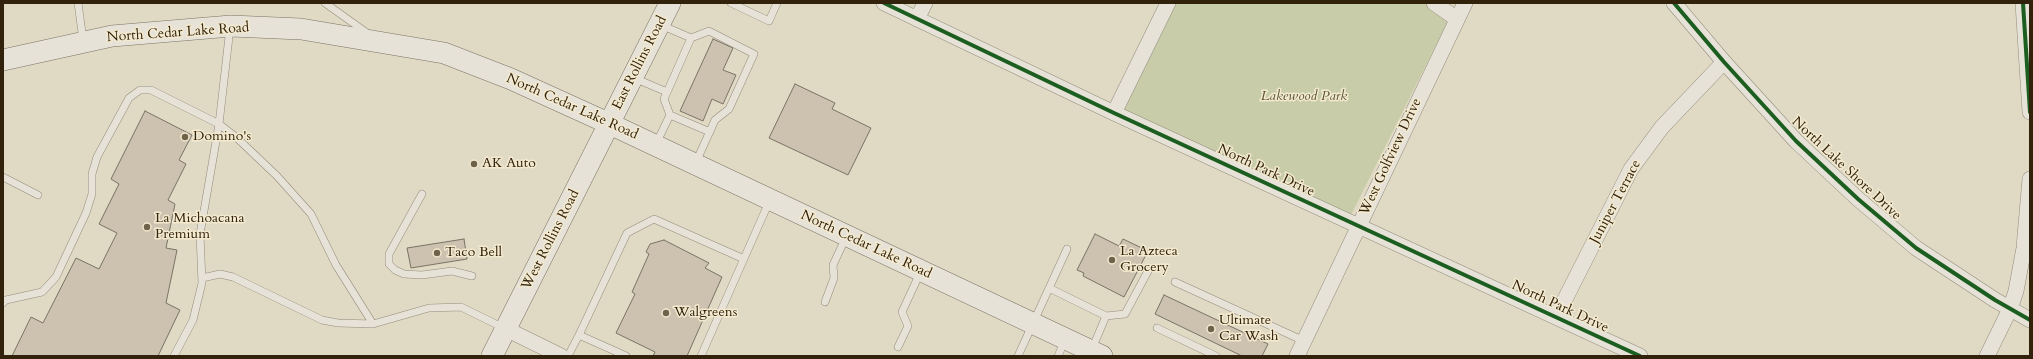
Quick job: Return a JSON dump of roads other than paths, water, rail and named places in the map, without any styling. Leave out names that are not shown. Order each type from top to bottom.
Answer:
[{"type":"main road","name":"East Rollins Road","points":[[610,124],[670,3]]},
{"type":"main road","name":"North Cedar Lake Road","points":[[3,60],[112,36],[230,26],[301,29],[444,53],[511,79],[610,124],[1033,323],[1062,347],[1097,354]]},
{"type":"main road","name":"West Rollins Road","points":[[492,356],[610,124]]},
{"type":"street","name":"North Park Drive","points":[[884,3],[1114,113],[1640,356]]},
{"type":"street","points":[[917,19],[925,3]]},
{"type":"street","points":[[1114,113],[1168,3]]},
{"type":"street","points":[[1434,3],[1458,19]]},
{"type":"street","name":"West Golfview Drive","points":[[1297,356],[1465,3]]},
{"type":"street","name":"North Lake Shore Drive","points":[[1674,3],[1724,62],[1796,141],[1858,199],[1916,248],[2010,309],[2030,320]]},
{"type":"street","points":[[2023,3],[2030,112]]},
{"type":"street","name":"Juniper Terrace","points":[[1556,317],[1631,169],[1662,127],[1724,62]]},
{"type":"street","points":[[1987,356],[2010,309],[2016,291],[2024,248],[2030,179]]},
{"type":"street","points":[[506,329],[561,356]]},
{"type":"lane","points":[[78,3],[83,42]]},
{"type":"lane","points":[[324,3],[378,42]]},
{"type":"lane","points":[[731,3],[768,21],[777,3]]},
{"type":"lane","points":[[660,24],[691,38]]},
{"type":"lane","points":[[174,356],[193,320],[202,278],[200,234],[218,124],[230,26]]},
{"type":"lane","points":[[695,164],[710,132],[715,120],[729,109],[754,54],[709,31],[691,38],[664,99],[670,115],[710,132]]},
{"type":"lane","points":[[633,77],[667,92]]},
{"type":"lane","points":[[3,303],[6,300],[42,292],[56,277],[86,213],[92,194],[92,174],[96,157],[129,98],[140,90],[151,90],[218,124],[237,138],[277,176],[311,214],[336,265],[373,324]]},
{"type":"lane","points":[[655,145],[670,115]]},
{"type":"lane","points":[[3,177],[38,195]]},
{"type":"lane","points":[[422,194],[389,254],[389,264],[395,270],[404,274],[422,275],[452,271],[472,276]]},
{"type":"lane","points":[[701,356],[770,200]]},
{"type":"lane","points":[[568,356],[627,233],[654,219],[744,259]]},
{"type":"lane","points":[[825,302],[834,278],[833,265],[847,236]]},
{"type":"lane","points":[[1018,356],[1067,249]]},
{"type":"lane","points":[[898,347],[908,326],[902,312],[921,271]]},
{"type":"lane","points":[[1049,288],[1106,316],[1125,314],[1148,271]]},
{"type":"lane","points":[[202,278],[208,275],[220,274],[233,277],[322,320],[338,323],[373,324],[429,308],[462,307],[506,329]]},
{"type":"lane","points":[[1175,282],[1304,341]]},
{"type":"lane","points":[[1097,354],[1106,316]]},
{"type":"lane","points":[[1157,328],[1216,356]]},
{"type":"lane","points":[[579,335],[626,356]]},
{"type":"place","name":"Domino's","points":[[185,137]]},
{"type":"place","name":"AK Auto","points":[[474,164]]},
{"type":"place","name":"La Michoacana Premium","points":[[147,227]]},
{"type":"place","name":"Taco Bell","points":[[437,253]]},
{"type":"place","name":"La Azteca Grocery","points":[[1112,260]]},
{"type":"place","name":"Walgreens","points":[[666,313]]},
{"type":"place","name":"Ultimate Car Wash","points":[[1211,329]]},
{"type":"park label","name":"Lakewood Park","points":[[1304,97]]}]
